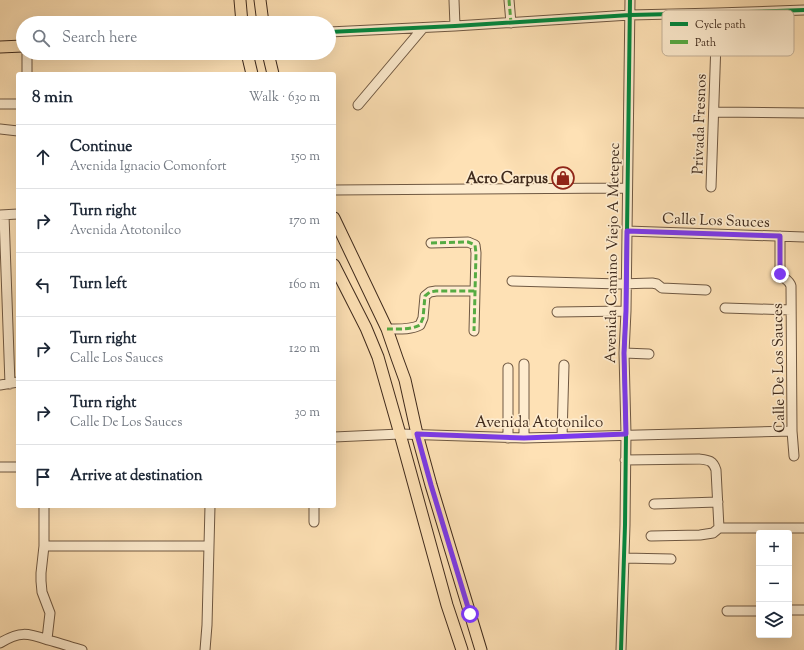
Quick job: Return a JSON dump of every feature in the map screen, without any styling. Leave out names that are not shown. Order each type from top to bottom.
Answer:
[{"type":"main road","points":[[240,0],[241,16]]},
{"type":"main road","points":[[260,0],[262,16]]},
{"type":"main road","points":[[0,47],[16,46]]},
{"type":"main road","points":[[249,60],[252,72]]},
{"type":"main road","points":[[270,60],[273,72]]},
{"type":"main road","points":[[336,222],[387,329],[405,380],[417,434],[431,485],[482,650]]},
{"type":"main road","points":[[336,269],[366,328],[378,357],[447,605],[462,650]]},
{"type":"street","points":[[454,0],[455,26]]},
{"type":"street","points":[[509,0],[511,23]]},
{"type":"street","name":"Avenida Camino Viejo A Metepec","points":[[622,650],[626,434],[624,353],[626,311],[630,0]]},
{"type":"street","points":[[758,10],[799,7]]},
{"type":"street","points":[[336,32],[662,14]]},
{"type":"street","points":[[358,105],[423,28]]},
{"type":"street","name":"Privada Fresnos","points":[[711,187],[716,56]]},
{"type":"street","points":[[27,60],[27,72]]},
{"type":"street","points":[[0,104],[16,104]]},
{"type":"street","points":[[714,112],[804,113]]},
{"type":"street","points":[[0,129],[16,131]]},
{"type":"street","points":[[336,190],[627,188]]},
{"type":"street","points":[[0,384],[14,383],[8,341],[2,215],[16,214]]},
{"type":"street","name":"Calle Los Sauces","points":[[627,231],[804,237]]},
{"type":"street","name":"Calle De Los Sauces","points":[[780,236],[779,270],[781,276],[790,282],[791,286],[792,431],[794,456]]},
{"type":"street","points":[[431,243],[468,242],[475,245],[474,331]]},
{"type":"street","points":[[512,281],[626,284],[655,283],[662,288],[706,290]]},
{"type":"street","points":[[387,329],[399,330],[417,327],[420,325],[424,318],[425,296],[430,292],[475,291]]},
{"type":"street","points":[[725,308],[791,310]]},
{"type":"street","points":[[557,312],[626,311]]},
{"type":"street","points":[[8,341],[16,341]]},
{"type":"street","points":[[624,353],[649,354]]},
{"type":"street","points":[[524,364],[524,438]]},
{"type":"street","points":[[562,437],[564,364]]},
{"type":"street","points":[[508,368],[508,438]]},
{"type":"street","name":"Avenida Atotonilco","points":[[336,437],[417,434],[524,438],[626,434],[792,431]]},
{"type":"street","points":[[625,460],[699,459],[711,462],[716,470],[719,528]]},
{"type":"street","points":[[0,467],[16,467]]},
{"type":"street","points":[[654,504],[718,502]]},
{"type":"street","points":[[44,508],[44,546],[41,581],[42,592],[50,614],[47,639]]},
{"type":"street","points":[[205,650],[210,508]]},
{"type":"street","points":[[314,508],[314,522]]},
{"type":"street","points":[[651,536],[700,535],[713,532],[719,528],[804,528]]},
{"type":"street","points":[[44,546],[209,546]]},
{"type":"street","points":[[624,558],[671,559]]},
{"type":"street","points":[[792,610],[804,610]]},
{"type":"street","points":[[727,611],[756,611]]},
{"type":"street","points":[[0,643],[10,637],[25,634],[34,635],[82,650]]},
{"type":"marked path","points":[[509,0],[511,23]]},
{"type":"marked path","points":[[431,243],[468,242],[475,245],[474,331]]},
{"type":"marked path","points":[[387,329],[409,328],[420,325],[423,318],[425,296],[430,292],[475,291]]},
{"type":"cycle path","points":[[621,650],[625,525],[626,434],[624,353],[626,311],[630,0]]},
{"type":"cycle path","points":[[794,10],[804,10]]},
{"type":"cycle path","points":[[336,32],[662,14]]},
{"type":"place","name":"Acro Carpus","points":[[563,178]]},
{"type":"route","points":[[470,614],[417,434],[508,438],[626,434],[624,353],[627,231],[780,236],[780,274]]}]
